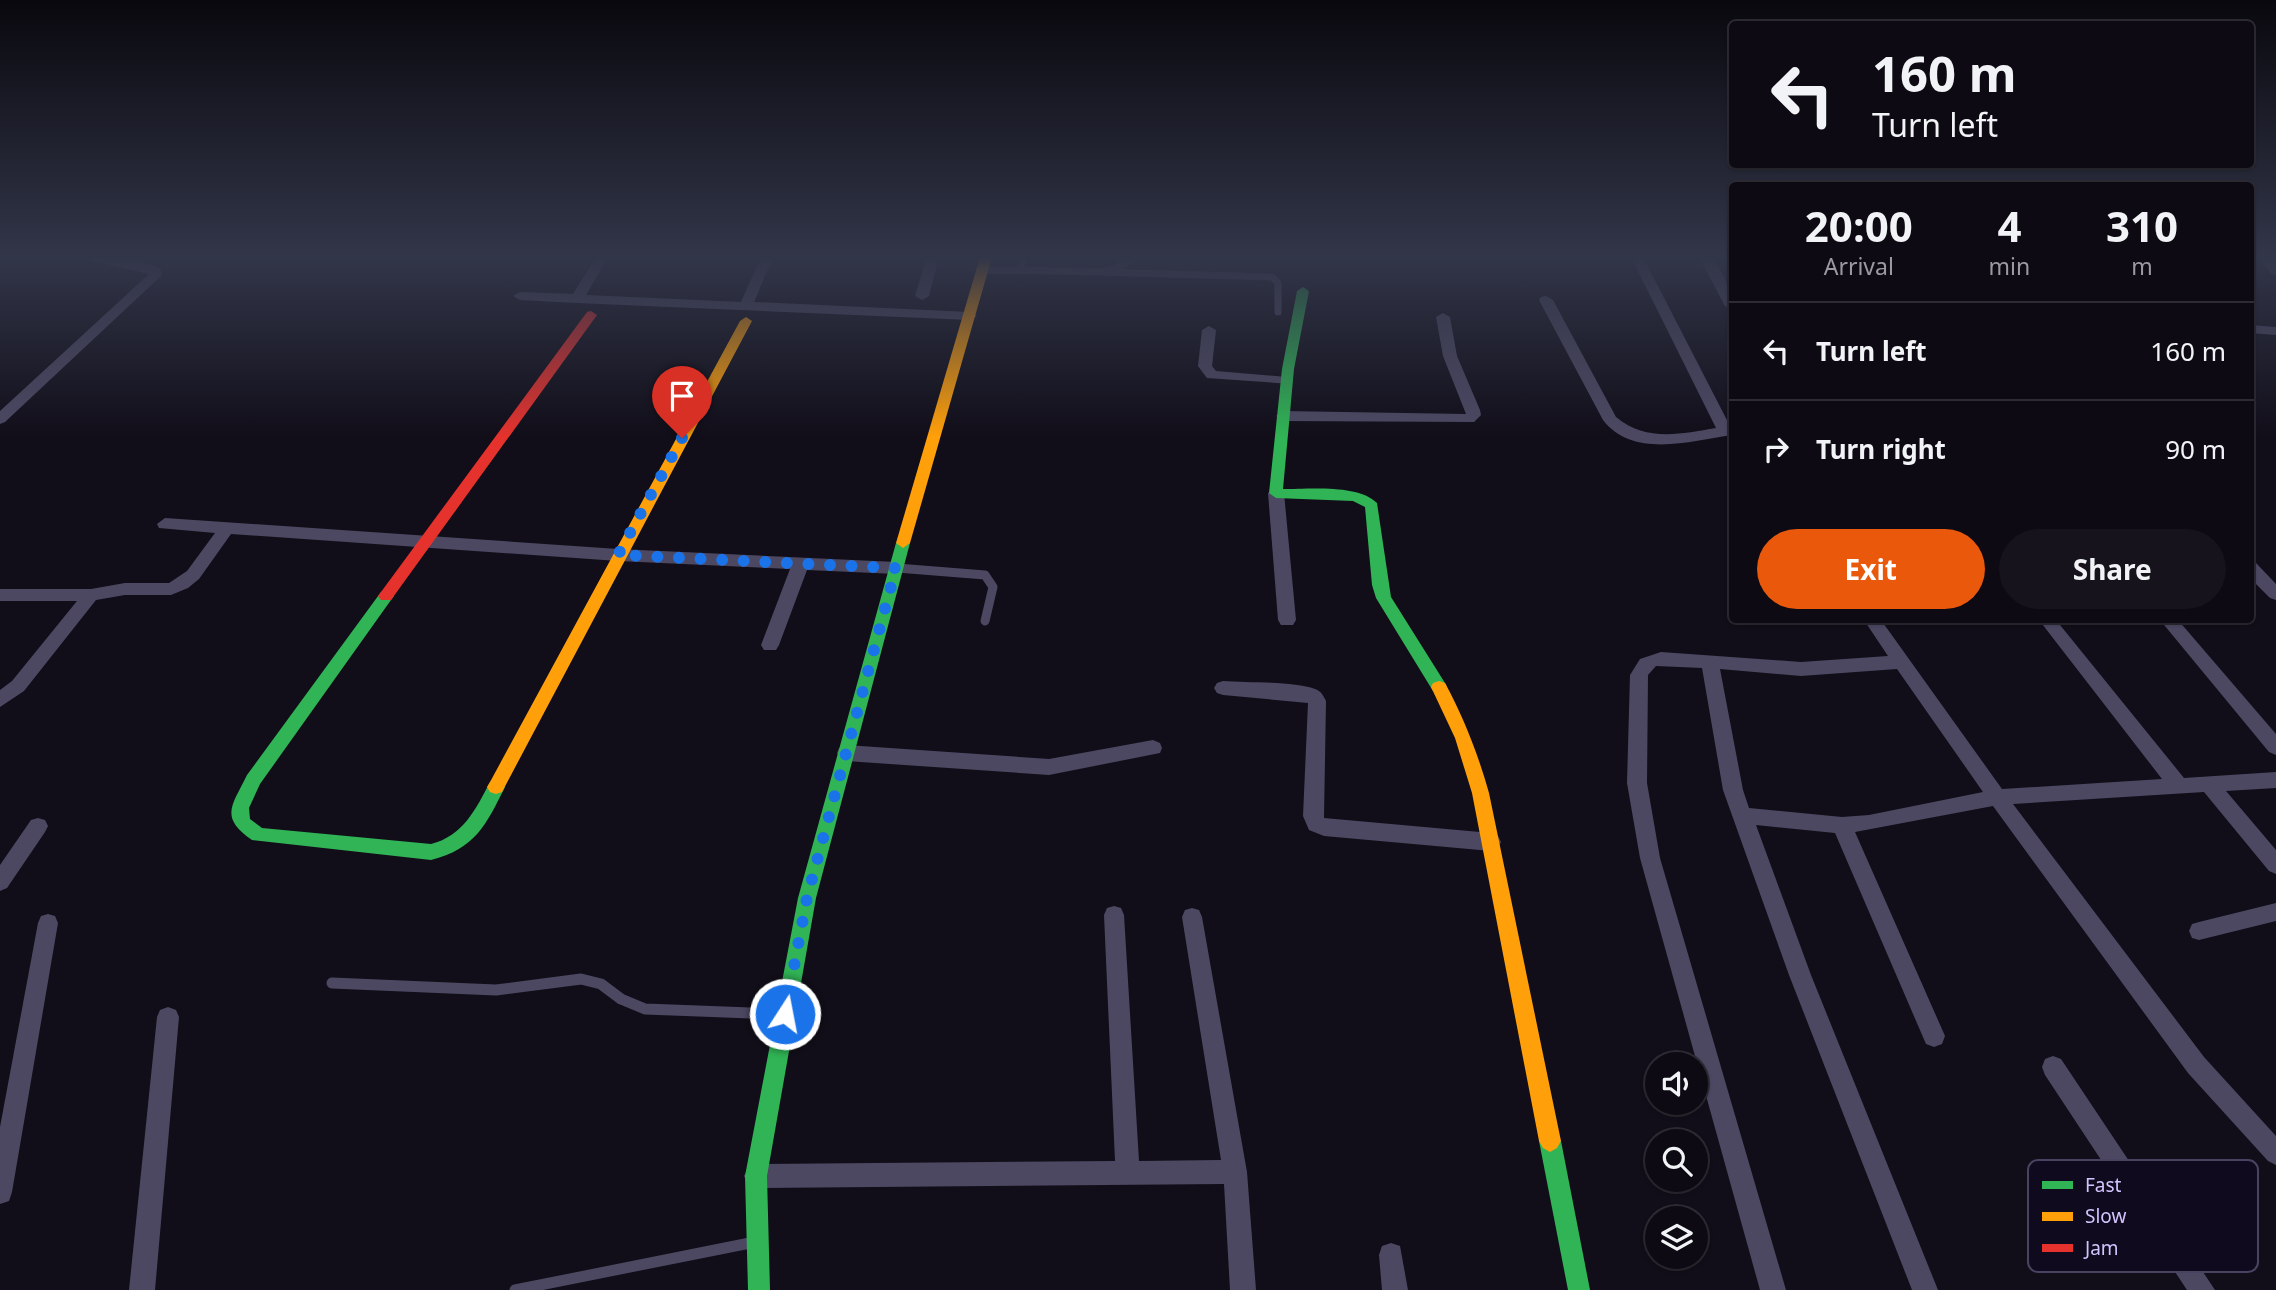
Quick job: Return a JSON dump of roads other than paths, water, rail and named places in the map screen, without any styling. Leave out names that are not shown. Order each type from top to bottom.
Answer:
[{"type":"street","points":[[0,419],[110,317]]},
{"type":"street","points":[[589,317],[253,780],[240,808],[241,823],[258,835],[422,853],[444,850],[461,843],[475,826],[744,317]]},
{"type":"street","points":[[759,1290],[756,1176],[807,898],[896,568],[970,317]]},
{"type":"street","points":[[1287,620],[1276,493],[1287,381],[1298,317]]},
{"type":"street","points":[[1283,416],[1469,419],[1474,415],[1473,410],[1450,356],[1443,317]]},
{"type":"street","points":[[1555,317],[1610,420],[1618,429],[1657,440],[1674,440],[1729,430],[1669,317]]},
{"type":"street","points":[[2254,325],[2276,331]]},
{"type":"street","points":[[1209,330],[1205,366],[1212,375],[1287,381]]},
{"type":"street","points":[[1276,493],[1354,496],[1366,500],[1371,506],[1384,598],[1455,714],[1491,842],[1579,1290]]},
{"type":"street","points":[[165,524],[618,555],[896,568]]},
{"type":"street","points":[[0,595],[91,595],[125,589],[170,589],[182,584],[192,575],[227,528]]},
{"type":"street","points":[[770,645],[801,564]]},
{"type":"street","points":[[2254,571],[2276,594]]},
{"type":"street","points":[[0,700],[18,686],[91,595]]},
{"type":"street","points":[[1874,623],[1997,797],[2196,1065],[2276,1153]]},
{"type":"street","points":[[2050,623],[2180,787]]},
{"type":"street","points":[[2172,623],[2276,747]]},
{"type":"street","points":[[1773,1290],[1650,858],[1637,783],[1639,675],[1643,664],[1650,659],[1667,658],[1801,669],[1902,662]]},
{"type":"street","points":[[1710,663],[1733,790],[1800,975],[1925,1290]]},
{"type":"street","points":[[1223,688],[1300,693],[1312,695],[1317,701],[1313,816],[1316,824],[1324,828],[1491,842]]},
{"type":"street","points":[[846,753],[1049,767],[1153,748]]},
{"type":"street","points":[[1744,816],[1842,825],[1869,823],[1997,797],[2276,780]]},
{"type":"street","points":[[2209,784],[2276,865]]},
{"type":"street","points":[[1842,825],[1934,1036]]},
{"type":"street","points":[[0,882],[38,827]]},
{"type":"street","points":[[2199,931],[2276,912]]},
{"type":"street","points":[[1114,915],[1128,1174]]},
{"type":"street","points":[[1192,917],[1235,1172],[1242,1290]]},
{"type":"street","points":[[0,1192],[9,1095],[48,923]]},
{"type":"street","points":[[142,1290],[168,1017]]},
{"type":"street","points":[[2053,1067],[2115,1160]]},
{"type":"street","points":[[756,1176],[1235,1172]]},
{"type":"street","points":[[1391,1255],[1395,1290]]},
{"type":"street","points":[[2190,1272],[2202,1290]]},
{"type":"lane","points":[[896,568],[985,575],[993,587],[985,621]]},
{"type":"lane","points":[[332,984],[496,990],[581,979],[601,984],[621,999],[645,1009],[785,1014]]},
{"type":"lane","points":[[515,1290],[757,1241]]}]
